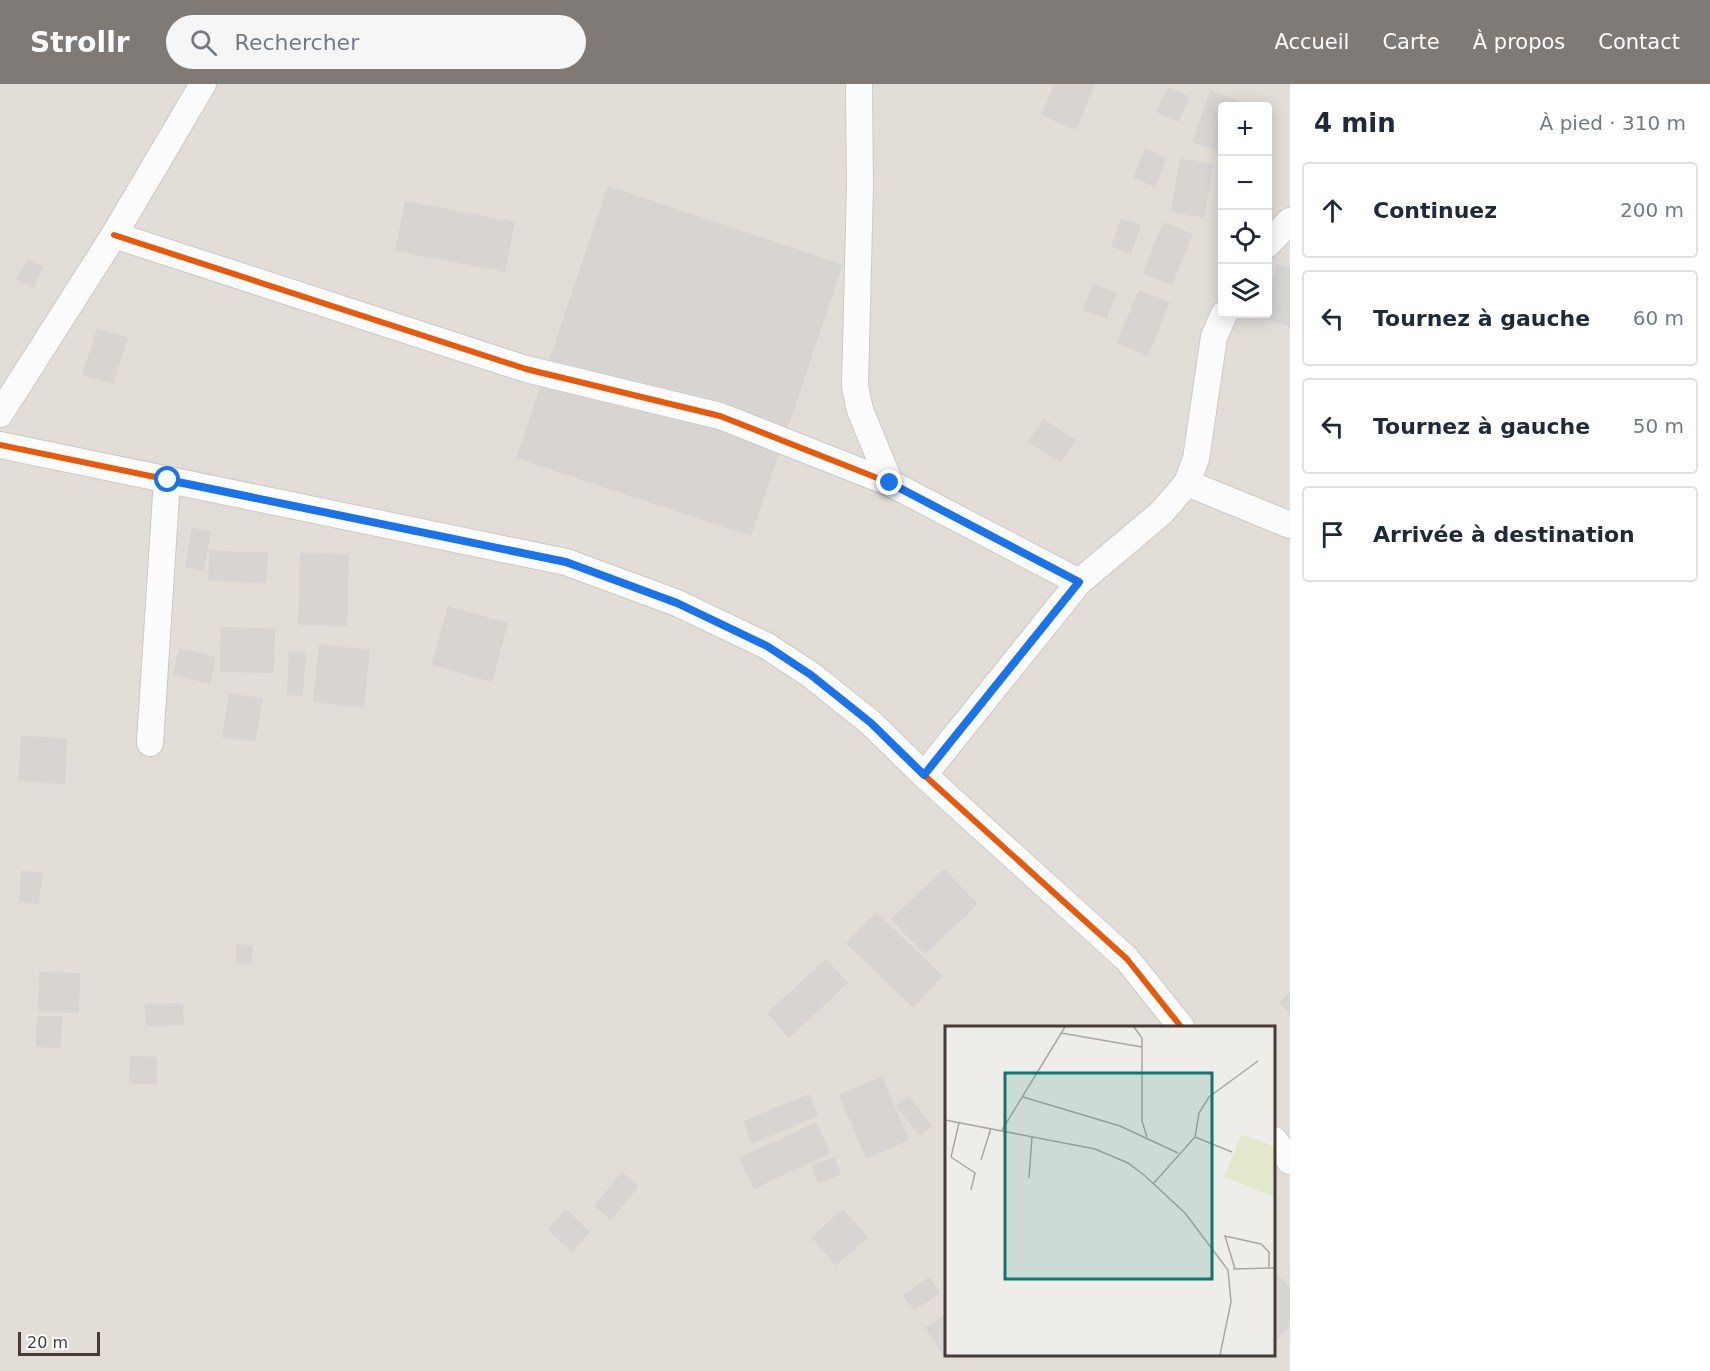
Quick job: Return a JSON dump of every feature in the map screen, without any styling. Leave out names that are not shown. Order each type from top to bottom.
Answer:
[{"type":"street","points":[[0,414],[114,235],[203,84]]},
{"type":"street","points":[[859,84],[861,186],[855,386],[861,410],[890,483]]},
{"type":"street","points":[[1272,240],[1290,221]]},
{"type":"street","points":[[114,235],[526,369],[720,416],[890,483],[1079,582]]},
{"type":"street","points":[[924,775],[1079,582],[1161,513],[1187,483],[1196,459],[1214,337],[1222,318]]},
{"type":"street","points":[[0,445],[566,562],[677,603],[767,646],[811,675],[871,723],[924,775],[1127,959],[1180,1026]]},
{"type":"street","points":[[150,743],[168,480]]},
{"type":"street","points":[[1187,483],[1290,525]]},
{"type":"street","points":[[1275,1141],[1290,1161]]},
{"type":"shaded area","points":[[0,84],[1290,84],[1290,1371],[0,1371]]},
{"type":"building","points":[[1054,84],[1095,84],[1076,130],[1041,115]]},
{"type":"building","points":[[1168,87],[1190,97],[1178,122],[1156,112]]},
{"type":"building","points":[[1210,91],[1242,102],[1218,102],[1218,151],[1192,142]]},
{"type":"building","points":[[1145,148],[1167,158],[1155,187],[1133,178]]},
{"type":"building","points":[[1180,158],[1213,164],[1204,218],[1171,212]]},
{"type":"building","points":[[608,186],[843,265],[751,536],[516,458]]},
{"type":"building","points":[[405,201],[515,222],[505,272],[395,251]]},
{"type":"building","points":[[1121,218],[1141,225],[1131,254],[1111,247]]},
{"type":"building","points":[[1163,222],[1193,234],[1172,285],[1143,273]]},
{"type":"building","points":[[27,259],[44,267],[33,288],[17,280]]},
{"type":"building","points":[[1277,264],[1290,268],[1290,327],[1261,318],[1272,318],[1272,282]]},
{"type":"building","points":[[1093,284],[1117,293],[1107,319],[1083,310]]},
{"type":"building","points":[[1139,290],[1170,302],[1148,356],[1116,343]]},
{"type":"building","points":[[97,328],[128,338],[113,384],[82,375]]},
{"type":"building","points":[[1043,419],[1076,440],[1061,463],[1028,442]]},
{"type":"building","points":[[192,528],[211,531],[204,571],[185,567]]},
{"type":"building","points":[[209,550],[268,553],[266,583],[208,581]]},
{"type":"building","points":[[300,553],[349,554],[347,626],[298,625]]},
{"type":"building","points":[[448,606],[508,623],[492,682],[431,665]]},
{"type":"building","points":[[221,627],[275,628],[274,673],[220,672]]},
{"type":"building","points":[[319,644],[370,650],[364,708],[313,702]]},
{"type":"building","points":[[179,648],[216,657],[210,684],[173,675]]},
{"type":"building","points":[[289,651],[306,652],[303,696],[287,695]]},
{"type":"building","points":[[229,693],[263,698],[255,742],[222,737]]},
{"type":"building","points":[[21,736],[67,738],[65,784],[18,781]]},
{"type":"building","points":[[944,869],[978,904],[925,954],[891,919]]},
{"type":"building","points":[[21,871],[43,872],[39,904],[19,902]]},
{"type":"building","points":[[876,912],[943,976],[913,1008],[846,943]]},
{"type":"building","points":[[237,944],[253,946],[251,964],[235,963]]},
{"type":"building","points":[[826,959],[848,983],[789,1038],[767,1013]]},
{"type":"building","points":[[39,972],[80,973],[79,1013],[38,1012]]},
{"type":"building","points":[[1290,992],[1290,1014],[1279,1003]]},
{"type":"building","points":[[183,1003],[184,1025],[146,1026],[145,1004]]},
{"type":"building","points":[[37,1016],[62,1016],[61,1048],[36,1047]]},
{"type":"building","points":[[130,1056],[157,1057],[157,1084],[129,1084]]},
{"type":"building","points":[[882,1076],[909,1140],[866,1159],[839,1095]]},
{"type":"building","points":[[809,1094],[818,1116],[752,1144],[743,1121]]},
{"type":"building","points":[[909,1096],[932,1126],[920,1136],[896,1106]]},
{"type":"building","points":[[816,1122],[831,1153],[754,1189],[739,1158]]},
{"type":"building","points":[[835,1157],[841,1175],[818,1183],[812,1165]]},
{"type":"building","points":[[622,1172],[639,1186],[611,1220],[594,1206]]},
{"type":"building","points":[[566,1209],[590,1232],[572,1252],[547,1229]]},
{"type":"building","points":[[843,1209],[868,1237],[836,1266],[811,1237]]},
{"type":"building","points":[[1275,1272],[1290,1288],[1290,1326],[1275,1341]]},
{"type":"building","points":[[929,1277],[940,1293],[914,1311],[903,1295]]},
{"type":"building","points":[[945,1315],[945,1356],[944,1356],[925,1328]]},
{"type":"cycle path","points":[[114,235],[526,369],[720,416],[890,483],[1079,582]]},
{"type":"cycle path","points":[[0,445],[566,562],[677,603],[767,646],[811,675],[871,723],[924,775],[1127,959],[1180,1026]]},
{"type":"route","points":[[168,480],[566,562],[677,603],[767,646],[811,675],[871,723],[924,775],[1079,582],[890,483]]}]
